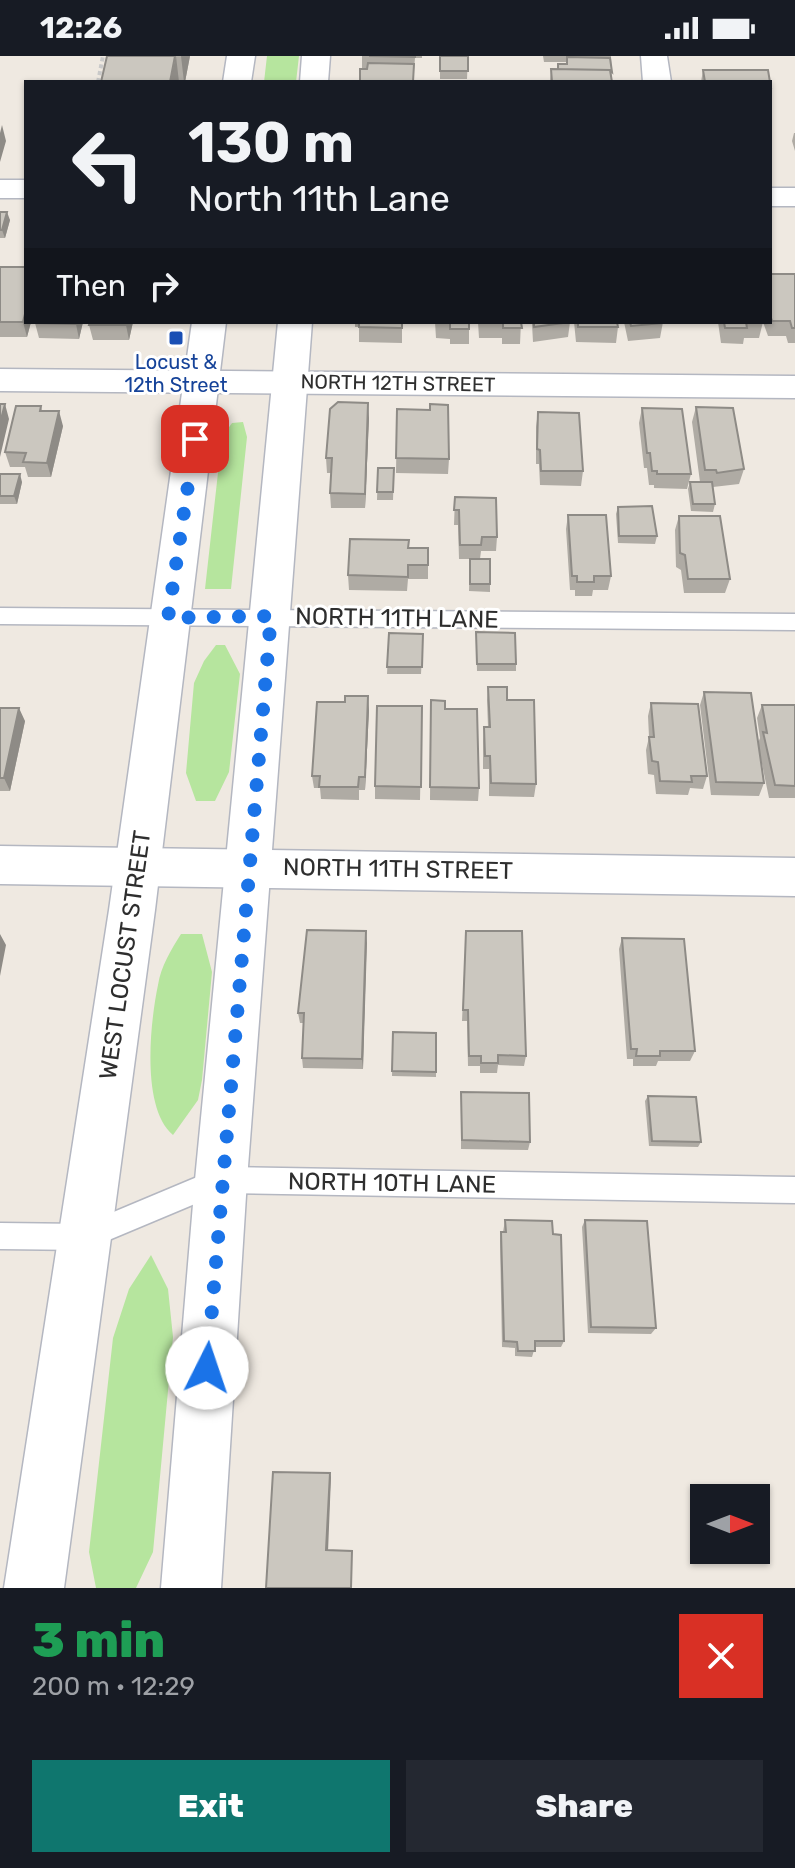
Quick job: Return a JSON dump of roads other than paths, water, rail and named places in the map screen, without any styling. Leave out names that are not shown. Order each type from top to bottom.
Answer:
[{"type":"main road","points":[[237,80],[241,56]]},
{"type":"main road","points":[[314,80],[316,56]]},
{"type":"main road","name":"WEST LOCUST STREET","points":[[34,1588],[138,866],[168,618],[204,382],[209,324]]},
{"type":"main road","points":[[191,1588],[221,1180],[295,324]]},
{"type":"street","points":[[654,56],[657,80]]},
{"type":"street","points":[[0,189],[24,189]]},
{"type":"street","points":[[772,197],[795,197]]},
{"type":"street","name":"NORTH 12TH STREET","points":[[0,380],[795,387]]},
{"type":"street","name":"NORTH 11TH STREET","points":[[0,865],[795,877]]},
{"type":"lane","name":"NORTH 11TH LANE","points":[[0,616],[795,622]]},
{"type":"lane","name":"NORTH 10TH LANE","points":[[0,1236],[85,1237],[221,1180],[795,1190]]},
{"type":"place","name":"Locust & 12th Street","points":[[176,338]]}]
